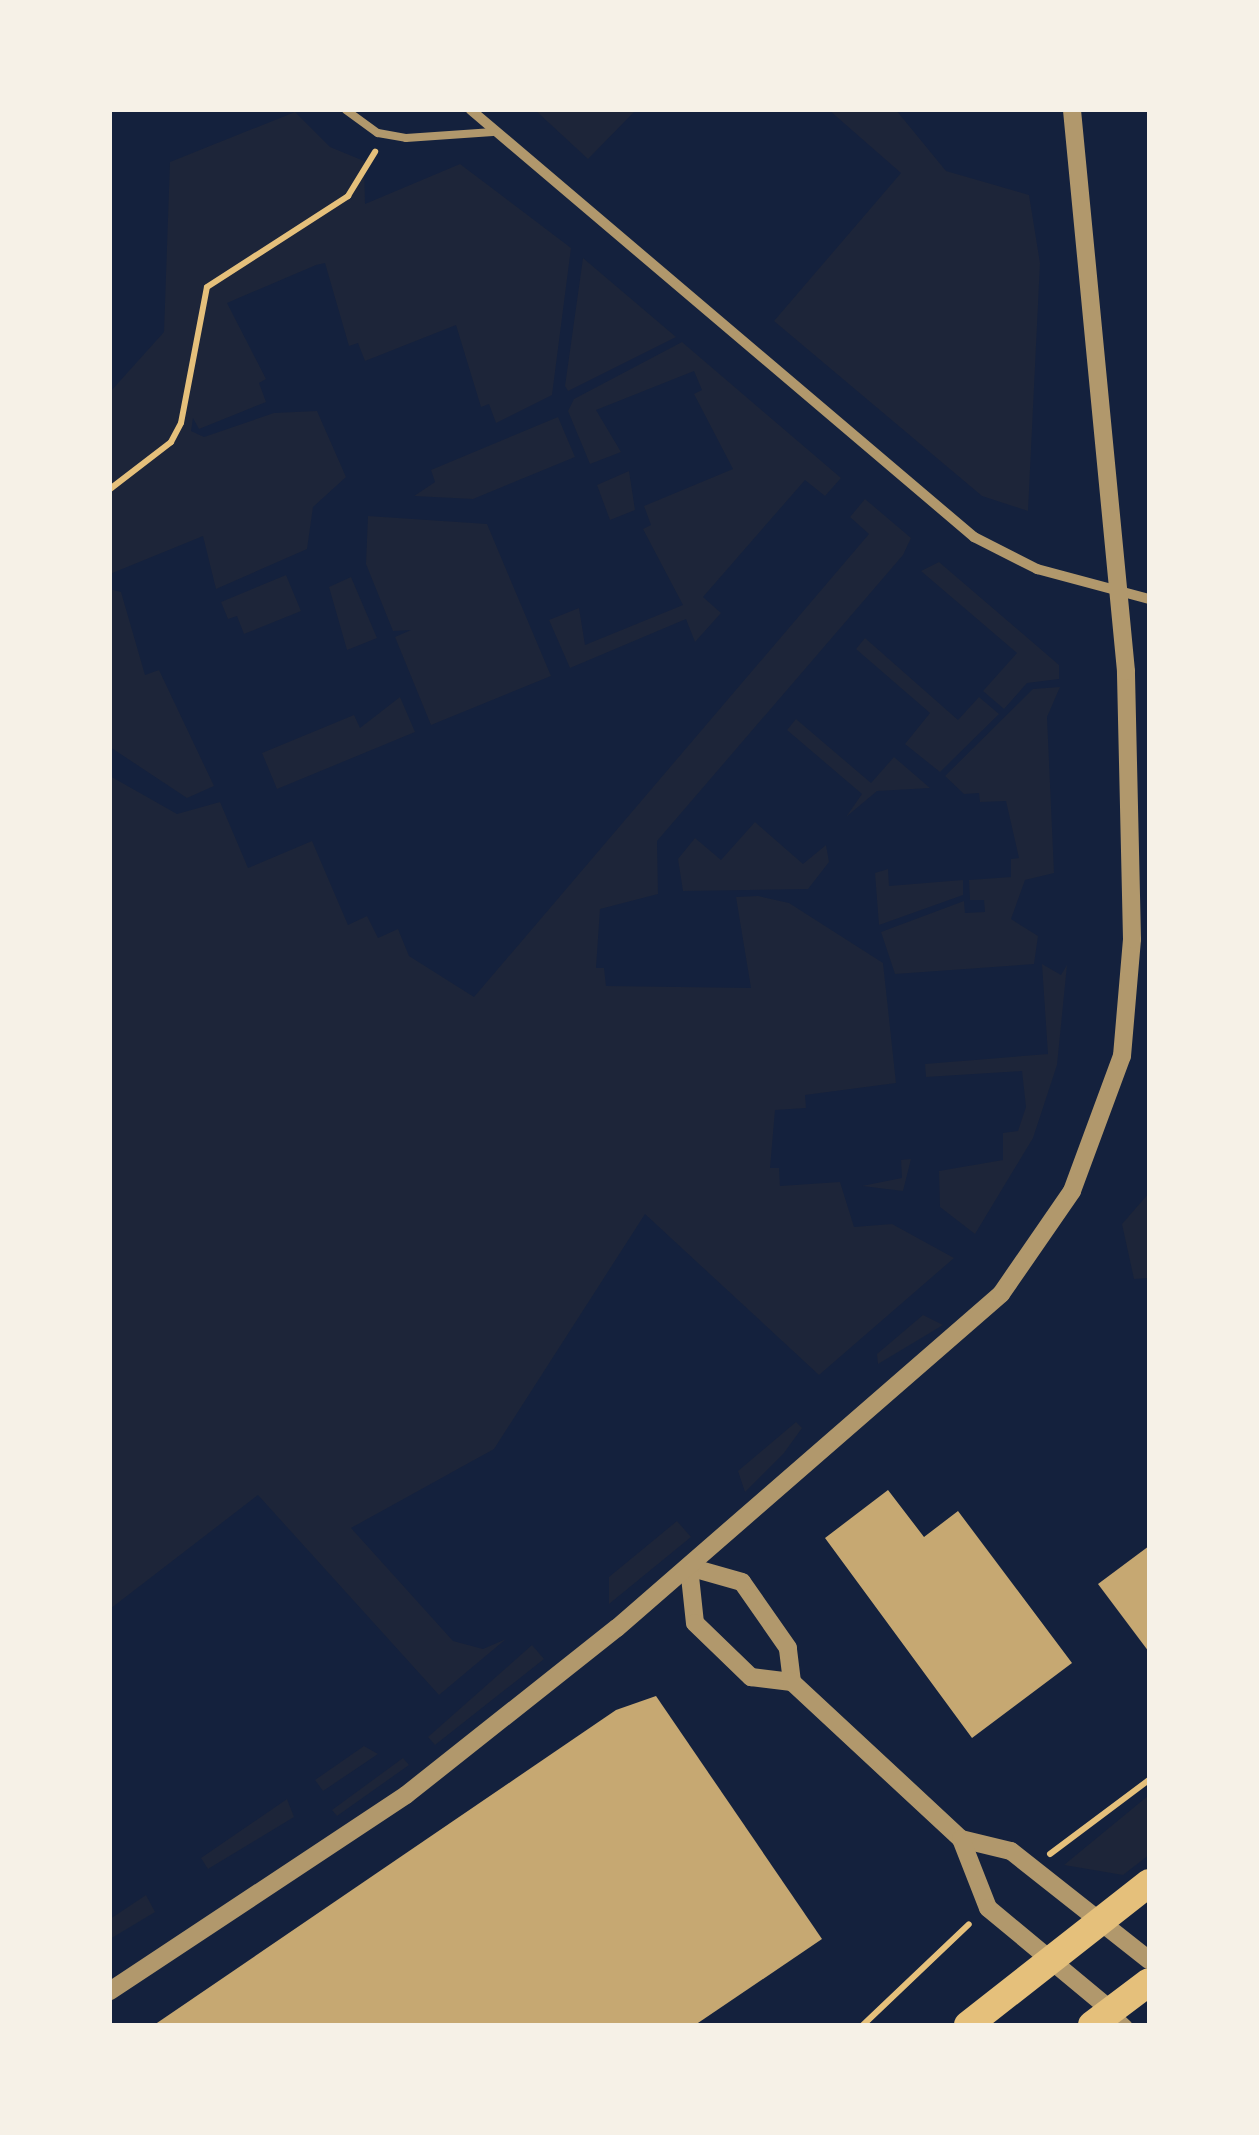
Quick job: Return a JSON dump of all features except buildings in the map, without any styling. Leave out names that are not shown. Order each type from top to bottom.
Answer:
[{"type":"highway","points":[[968,2025],[1149,1883]]},
{"type":"highway","points":[[1110,2020],[1149,1982]]},
{"type":"street","points":[[471,110],[974,537],[1120,595],[1149,599]]},
{"type":"street","points":[[110,1991],[406,1794],[689,1567],[1001,1294],[1056,1221],[1092,1149],[1122,1056],[1132,939],[1120,595],[1072,110]]},
{"type":"street","points":[[689,1567],[742,1582],[788,1648],[792,1682]]},
{"type":"street","points":[[689,1567],[695,1623],[750,1677],[792,1682],[961,1838],[988,1908],[1110,2020]]},
{"type":"street","points":[[961,1838],[1011,1851],[1149,1960]]},
{"type":"lane","points":[[346,110],[378,134],[406,138],[494,132]]},
{"type":"path","points":[[110,489],[170,442],[181,424],[207,287],[348,196],[375,152]]},
{"type":"path","points":[[1050,1854],[1149,1780]]},
{"type":"path","points":[[862,2025],[963,1929]]},
{"type":"shaded area","points":[[535,110],[636,110],[588,159]]},
{"type":"shaded area","points":[[829,110],[896,110],[946,171],[1029,195],[1040,263],[1028,511],[982,496],[774,321],[901,173]]},
{"type":"shaded area","points":[[295,112],[330,147],[364,161],[365,204],[460,164],[571,248],[552,395],[496,423],[489,404],[481,407],[456,325],[365,361],[358,343],[349,346],[325,263],[316,265],[227,303],[266,379],[259,383],[266,402],[199,429],[193,418],[191,431],[204,437],[274,413],[317,411],[346,477],[313,507],[307,549],[216,589],[203,536],[110,574],[110,392],[164,332],[170,162]]},
{"type":"shaded area","points":[[583,258],[676,337],[568,391],[565,386]]},
{"type":"shaded area","points":[[682,342],[841,478],[825,496],[805,480],[703,597],[721,613],[695,642],[686,619],[570,668],[549,620],[579,608],[585,645],[683,605],[643,529],[651,525],[644,506],[733,469],[694,394],[702,390],[694,371],[596,410],[621,452],[590,464],[568,411],[574,399]]},
{"type":"shaded area","points":[[558,417],[575,457],[473,499],[414,496],[435,482],[431,470]]},
{"type":"shaded area","points":[[629,471],[635,510],[610,520],[597,485]]},
{"type":"shaded area","points":[[865,499],[911,538],[903,555],[657,841],[658,894],[600,909],[596,968],[604,968],[606,986],[751,988],[736,897],[758,896],[789,903],[883,963],[896,1083],[805,1095],[806,1108],[775,1110],[770,1168],[779,1168],[780,1186],[840,1182],[854,1227],[892,1224],[954,1258],[819,1375],[645,1214],[494,1449],[351,1528],[453,1641],[483,1649],[506,1639],[439,1695],[258,1495],[110,1609],[110,776],[177,814],[220,802],[248,868],[312,841],[348,925],[367,916],[378,938],[398,929],[409,956],[474,997],[869,534],[850,517]]},
{"type":"shaded area","points":[[368,516],[487,524],[551,676],[431,725],[395,637],[411,630],[393,631],[366,564]]},
{"type":"shaded area","points":[[939,562],[1059,665],[1059,679],[1027,683],[1004,709],[983,691],[1017,653],[921,571]]},
{"type":"shaded area","points":[[286,575],[301,611],[244,634],[237,616],[228,619],[221,602]]},
{"type":"shaded area","points":[[351,577],[377,638],[347,650],[329,587]]},
{"type":"shaded area","points":[[110,589],[121,592],[145,675],[159,670],[214,786],[187,798],[110,747]]},
{"type":"shaded area","points":[[865,638],[958,720],[979,697],[999,714],[940,772],[905,744],[930,713],[856,649]]},
{"type":"shaded area","points":[[1060,687],[1047,717],[1054,873],[1025,880],[1011,919],[1038,936],[1034,964],[895,974],[881,932],[964,901],[965,913],[985,912],[984,900],[970,900],[969,880],[1011,877],[1011,859],[1019,858],[1006,801],[980,802],[979,793],[964,794],[945,776],[1033,689]]},
{"type":"shaded area","points":[[400,697],[415,732],[277,789],[262,753],[354,715],[360,728]]},
{"type":"shaded area","points":[[796,719],[871,783],[894,757],[930,788],[877,791],[846,817],[862,794],[787,730]]},
{"type":"shaded area","points":[[755,822],[803,864],[826,845],[829,862],[808,889],[683,891],[678,859],[695,838],[721,860]]},
{"type":"shaded area","points":[[888,869],[889,886],[963,880],[963,895],[879,925],[875,873]]},
{"type":"shaded area","points":[[1042,964],[1061,975],[1067,965],[1057,1065],[1033,1138],[975,1234],[940,1207],[939,1171],[1003,1160],[1003,1133],[1018,1131],[1026,1107],[1022,1071],[926,1077],[925,1064],[1048,1054]]},
{"type":"shaded area","points":[[911,1159],[903,1191],[862,1186],[902,1178],[901,1160]]},
{"type":"shaded area","points":[[1149,1193],[1149,1278],[1134,1279],[1122,1224]]},
{"type":"shaded area","points":[[923,1315],[943,1325],[878,1364],[877,1354]]},
{"type":"shaded area","points":[[796,1422],[802,1428],[784,1453],[745,1492],[738,1471]]},
{"type":"shaded area","points":[[677,1521],[691,1537],[609,1604],[609,1577]]},
{"type":"shaded area","points":[[532,1645],[544,1659],[435,1745],[428,1737]]},
{"type":"shaded area","points":[[364,1746],[378,1754],[323,1791],[315,1780]]},
{"type":"shaded area","points":[[403,1758],[409,1765],[337,1816],[332,1810]]},
{"type":"shaded area","points":[[1149,1795],[1149,1855],[1123,1875],[1064,1865]]},
{"type":"shaded area","points":[[287,1799],[294,1817],[208,1869],[201,1858]]},
{"type":"shaded area","points":[[146,1895],[155,1912],[110,1939],[110,1919]]}]
